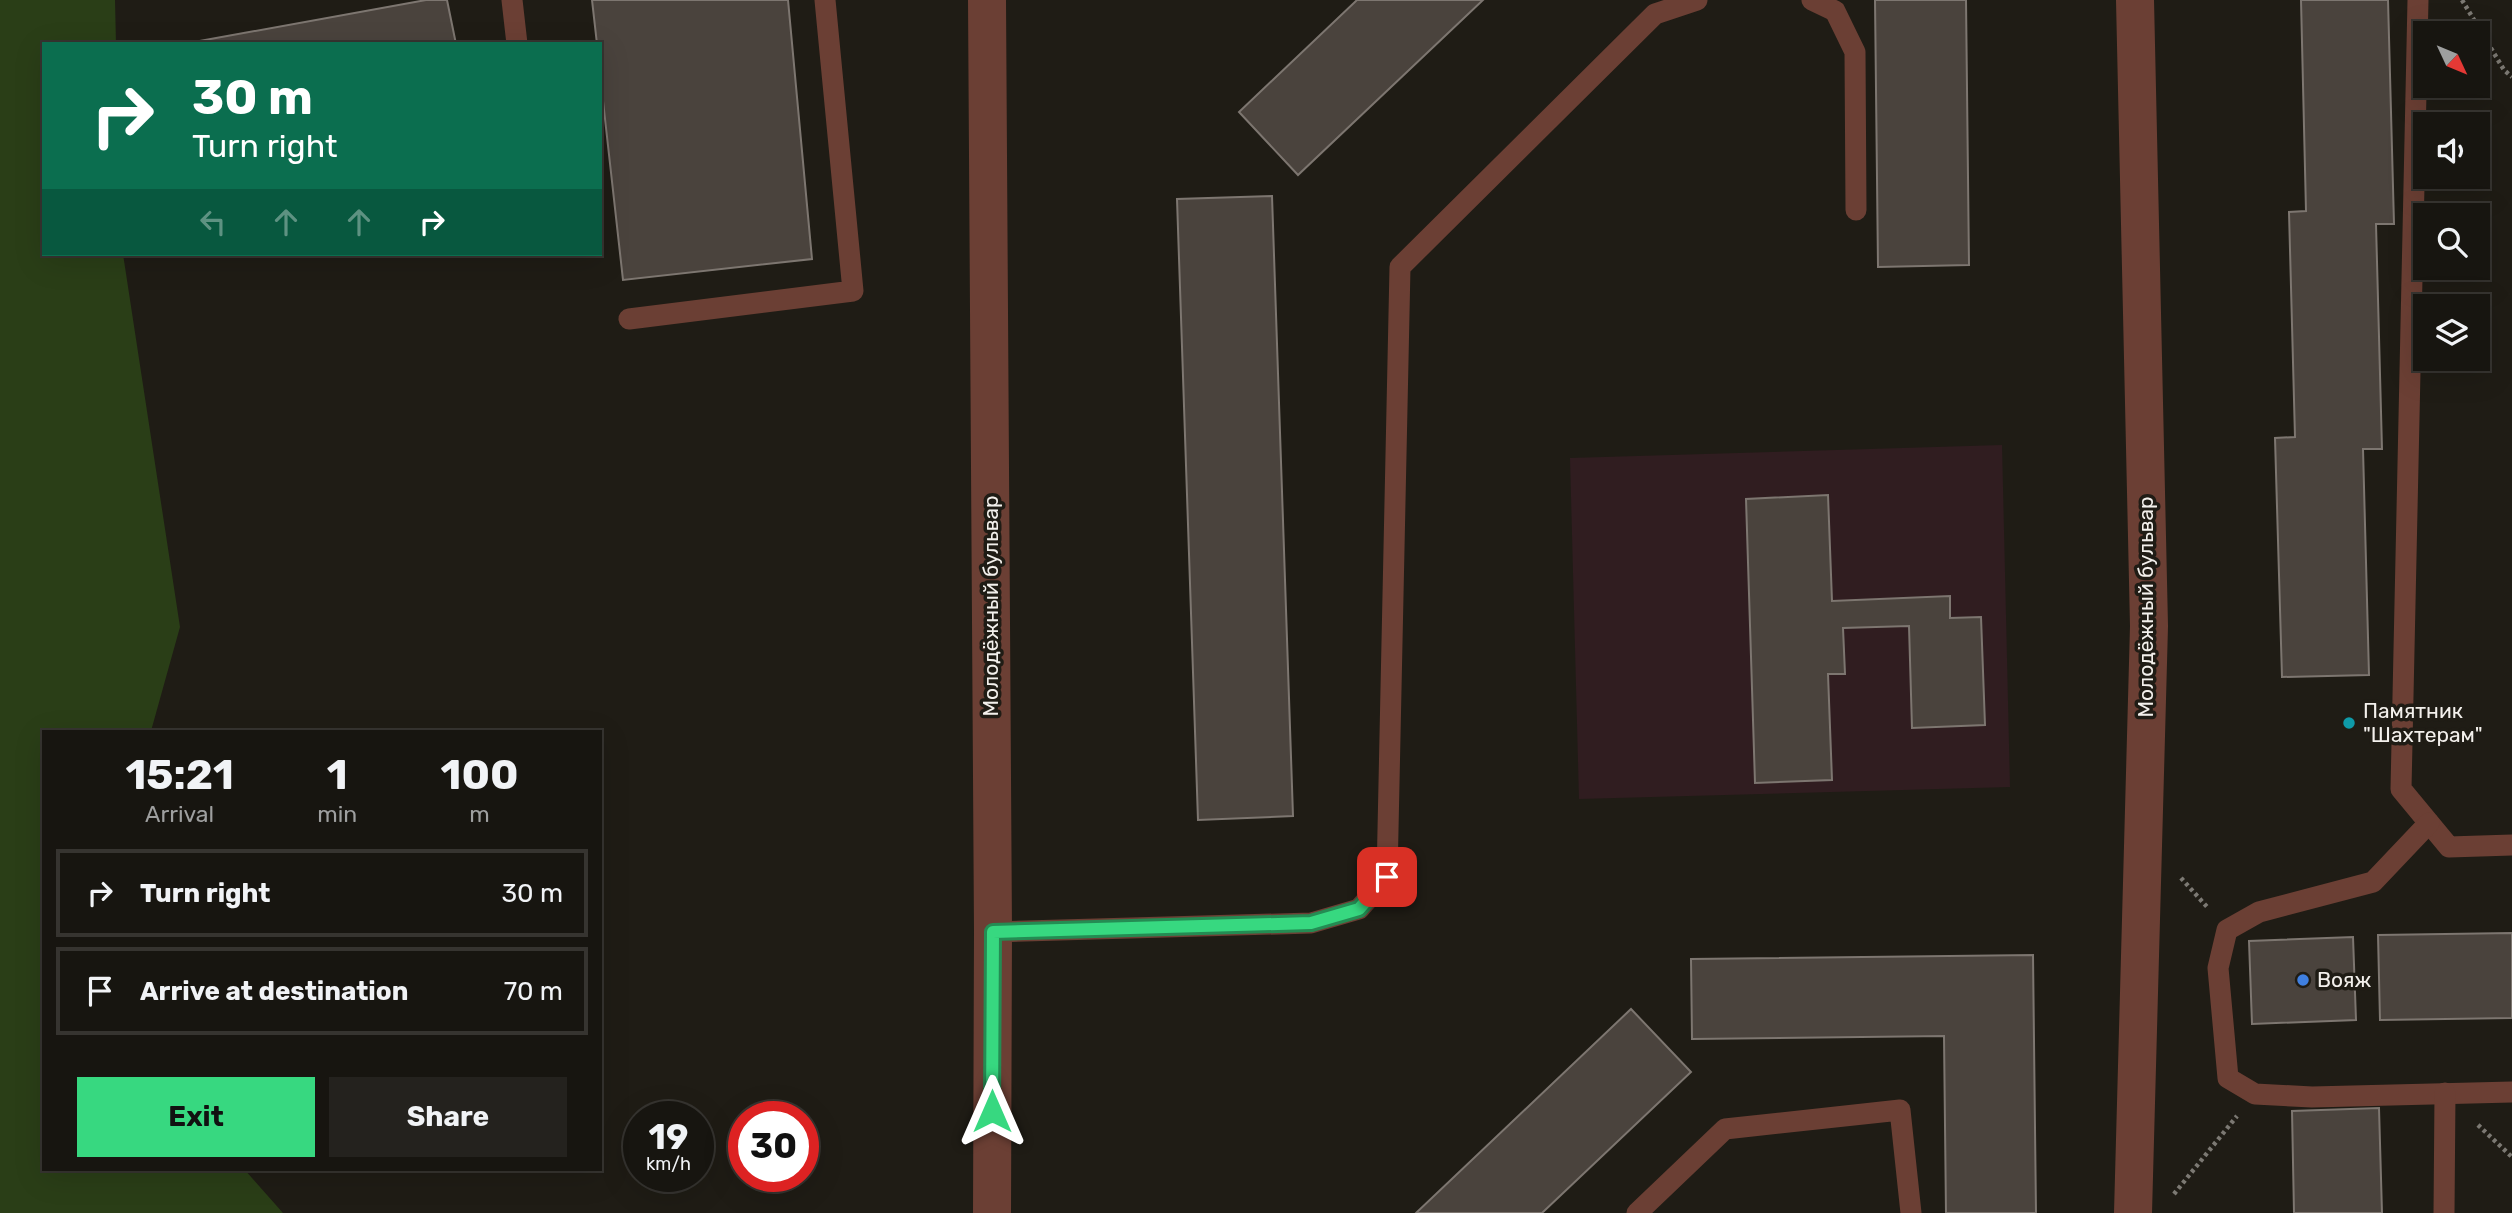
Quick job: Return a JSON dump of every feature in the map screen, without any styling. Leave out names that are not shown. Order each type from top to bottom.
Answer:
[{"type":"street","name":"Молодёжный бульвар","points":[[987,0],[993,932],[992,1213]]},
{"type":"street","name":"Молодёжный бульвар","points":[[2135,0],[2149,625],[2144,836],[2150,1208]]},
{"type":"lane","points":[[512,0],[517,42]]},
{"type":"lane","points":[[629,319],[853,290],[825,0]]},
{"type":"lane","points":[[993,932],[1311,923],[1359,909],[1387,877],[1400,267],[1655,14],[1697,0]]},
{"type":"lane","points":[[1812,0],[1835,11],[1855,52],[1856,210]]},
{"type":"lane","points":[[2418,0],[2400,789],[2449,847],[2512,845]]},
{"type":"lane","points":[[2429,822],[2373,883],[2259,912],[2227,930],[2218,968],[2228,1078],[2255,1094],[2312,1097],[2512,1092]]},
{"type":"lane","points":[[2444,1213],[2445,1093]]},
{"type":"lane","points":[[1637,1213],[1725,1129],[1900,1110],[1911,1213]]},
{"type":"path","points":[[2462,0],[2504,70],[2512,77]]},
{"type":"path","points":[[2144,836],[2227,930]]},
{"type":"path","points":[[2150,1208],[2255,1094]]},
{"type":"path","points":[[2478,1125],[2512,1157]]},
{"type":"shaded area","points":[[2002,445],[2010,787],[1579,799],[1570,458]]},
{"type":"green space","points":[[0,0],[115,0],[116,42],[42,42],[42,256],[123,256],[180,627],[151,730],[42,730],[42,1171],[246,1171],[283,1213],[0,1213]]},
{"type":"building","points":[[426,0],[447,0],[456,42],[194,42]]},
{"type":"building","points":[[592,0],[788,0],[812,259],[623,280],[602,92],[602,42],[597,42]]},
{"type":"building","points":[[1357,0],[1483,0],[1298,175],[1239,112]]},
{"type":"building","points":[[1875,0],[1966,0],[1969,265],[1878,267]]},
{"type":"building","points":[[2301,0],[2388,0],[2394,224],[2376,224],[2382,449],[2363,449],[2369,675],[2282,677],[2275,438],[2295,437],[2289,212],[2306,211]]},
{"type":"building","points":[[1272,196],[1293,816],[1198,820],[1177,199]]},
{"type":"building","points":[[1828,495],[1832,601],[1950,596],[1950,618],[1981,617],[1985,725],[1912,728],[1909,626],[1843,628],[1845,674],[1828,674],[1832,780],[1755,783],[1746,499]]},
{"type":"building","points":[[2512,933],[2512,1018],[2380,1020],[2378,935]]},
{"type":"building","name":"Вояж","points":[[2353,937],[2356,1020],[2252,1024],[2249,941]]},
{"type":"building","points":[[2033,955],[2036,1213],[1946,1213],[1944,1036],[1692,1039],[1691,959]]},
{"type":"building","points":[[1631,1009],[1691,1072],[1542,1213],[1416,1213]]},
{"type":"building","points":[[2379,1108],[2382,1213],[2294,1213],[2292,1111]]},
{"type":"place","name":"Памятник \"Шахтерам\"","points":[[2349,723]]},
{"type":"place","name":"Вояж","points":[[2303,980]]},
{"type":"route","points":[[992,1111],[993,932],[1311,923],[1359,909],[1387,877]]}]
